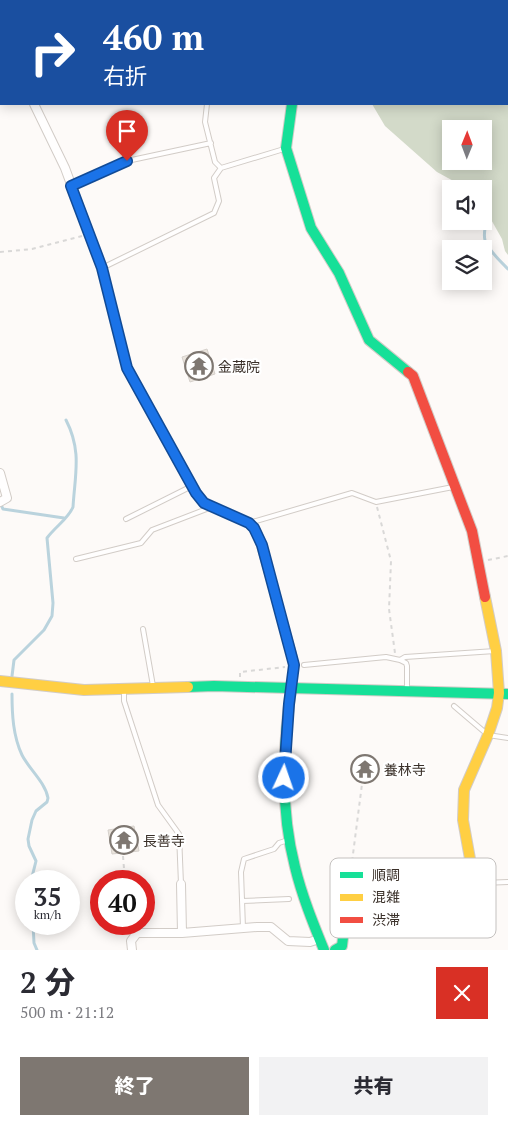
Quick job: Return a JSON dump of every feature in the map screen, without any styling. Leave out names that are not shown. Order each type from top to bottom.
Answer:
[{"type":"street","points":[[34,105],[65,168],[102,268],[127,368],[192,486],[204,503],[249,523],[254,528],[262,545],[294,665],[284,778],[285,810],[289,840],[301,889],[324,950]]},
{"type":"street","points":[[292,105],[286,148],[314,234],[340,272],[369,340],[412,376],[470,525],[504,694],[498,703],[488,735],[474,765],[463,798],[464,820],[470,858]]},
{"type":"street","points":[[0,473],[7,498],[0,502]]},
{"type":"street","points":[[0,681],[84,690],[240,686],[504,694]]},
{"type":"street","points":[[181,884],[182,933]]},
{"type":"street","points":[[132,950],[131,941],[136,933],[182,933],[271,927],[288,941],[310,942],[319,939]]},
{"type":"street","points":[[335,950],[342,946],[343,938]]},
{"type":"lane","points":[[207,105],[205,122],[215,162],[221,168]]},
{"type":"lane","points":[[71,186],[127,161],[211,143]]},
{"type":"lane","points":[[102,268],[214,213],[219,200],[214,178],[221,168],[286,148]]},
{"type":"lane","points":[[126,519],[192,486]]},
{"type":"lane","points":[[249,523],[352,493],[376,502],[456,486]]},
{"type":"lane","points":[[76,559],[141,543],[152,530],[212,507]]},
{"type":"lane","points":[[142,629],[153,689]]},
{"type":"lane","points":[[398,659],[496,651]]},
{"type":"lane","points":[[304,665],[386,657],[398,659],[406,663],[407,666],[407,691]]},
{"type":"lane","points":[[124,690],[124,701],[158,805],[179,834],[181,884]]},
{"type":"lane","points":[[454,706],[488,735],[508,738]]},
{"type":"lane","points":[[243,928],[241,872],[244,859],[274,849],[280,843],[289,840]]},
{"type":"lane","points":[[242,901],[289,899]]},
{"type":"path","points":[[0,252],[32,249],[90,234]]},
{"type":"path","points":[[376,502],[391,561],[389,610],[398,659]]},
{"type":"path","points":[[478,562],[508,556]]},
{"type":"path","points":[[240,686],[240,672],[285,667]]},
{"type":"path","points":[[352,858],[362,784]]},
{"type":"path","points":[[123,856],[124,870]]},
{"type":"green space","points":[[373,105],[508,105],[508,255],[492,221],[492,180],[452,180],[437,172],[385,126]]},
{"type":"building","name":"金蔵院","points":[[207,349],[215,374],[190,382],[182,357]]},
{"type":"building","name":"養林寺","points":[[358,758],[375,760],[373,779],[354,778]]},
{"type":"building","name":"長善寺","points":[[134,826],[139,851],[112,854],[108,830]]},
{"type":"waterway","points":[[485,230],[484,236],[489,248],[508,269]]},
{"type":"waterway","points":[[12,676],[14,660],[44,630],[52,616],[53,603],[47,538],[73,507],[76,473],[76,452],[66,420]]},
{"type":"waterway","points":[[0,503],[3,509],[64,518]]},
{"type":"waterway","points":[[12,694],[14,725],[19,748],[25,760],[44,786],[48,798],[47,802],[36,811],[28,839],[36,861],[34,870]]},
{"type":"waterway","points":[[34,935],[37,950]]},
{"type":"traffic: fast","points":[[292,105],[286,148],[311,228],[339,273],[369,340],[408,372]]},
{"type":"traffic: fast","points":[[188,687],[214,686],[508,694]]},
{"type":"traffic: fast","points":[[291,689],[284,778],[287,823],[298,878],[324,950]]},
{"type":"traffic: fast","points":[[335,950],[342,946],[343,938]]},
{"type":"traffic: slow","points":[[470,858],[463,820],[464,790],[488,735],[497,708],[499,693],[496,651],[485,597]]},
{"type":"traffic: slow","points":[[0,681],[84,690],[188,687]]},
{"type":"traffic: jam","points":[[408,372],[413,376],[472,531],[485,597]]},
{"type":"place","name":"金蔵院","points":[[199,366]]},
{"type":"place","name":"養林寺","points":[[365,769]]},
{"type":"place","name":"長善寺","points":[[124,840]]},
{"type":"route","points":[[127,161],[71,186],[102,268],[127,368],[196,493],[204,503],[249,523],[254,528],[262,545],[294,665],[289,704],[284,778]]}]
